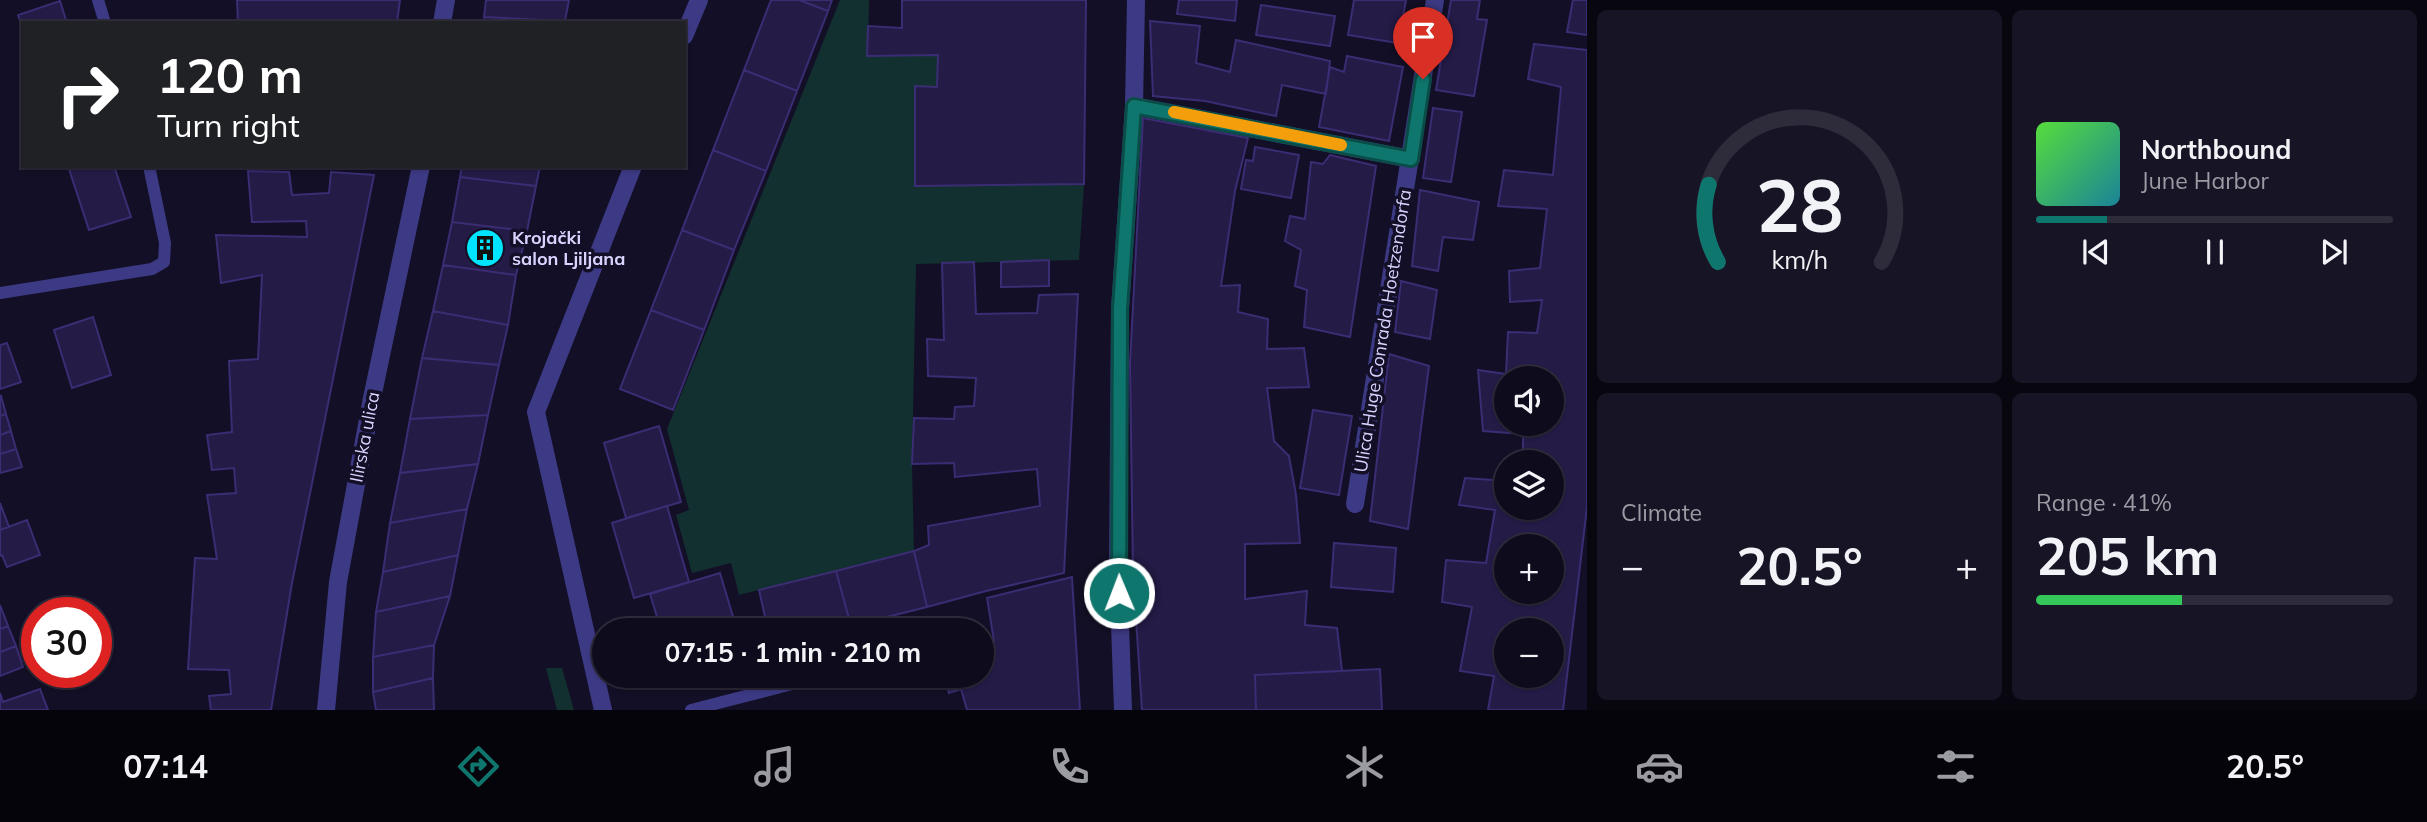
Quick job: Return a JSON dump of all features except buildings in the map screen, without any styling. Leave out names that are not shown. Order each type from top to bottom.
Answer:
[{"type":"street","points":[[442,21],[446,0]]},
{"type":"street","points":[[686,31],[699,0]]},
{"type":"street","points":[[1123,710],[1118,569],[1120,309],[1134,106],[1136,0]]},
{"type":"street","name":"Ulica Huge Conrada Hoetzendorfa","points":[[1355,504],[1435,0]]},
{"type":"street","points":[[1134,106],[1411,159]]},
{"type":"street","name":"Ilirska ulica","points":[[326,710],[338,582],[421,168]]},
{"type":"street","points":[[603,710],[536,412],[632,168]]},
{"type":"lane","points":[[98,0],[104,21]]},
{"type":"lane","points":[[0,293],[152,269],[164,262],[166,243],[149,168]]},
{"type":"lane","points":[[691,710],[777,688]]},
{"type":"green space","points":[[840,0],[869,0],[868,56],[938,55],[937,87],[915,87],[915,186],[1084,184],[1079,260],[916,264],[912,464],[914,551],[739,595],[731,563],[692,573],[676,515],[689,510],[667,429]]},
{"type":"green space","points":[[546,668],[562,668],[574,710],[557,710]]},
{"type":"slow traffic","points":[[1174,112],[1341,145]]},
{"type":"place","name":"Krojački salon Ljiljana","points":[[485,248]]},
{"type":"route","points":[[1119,593],[1120,309],[1134,106],[1411,159],[1423,79]]}]
